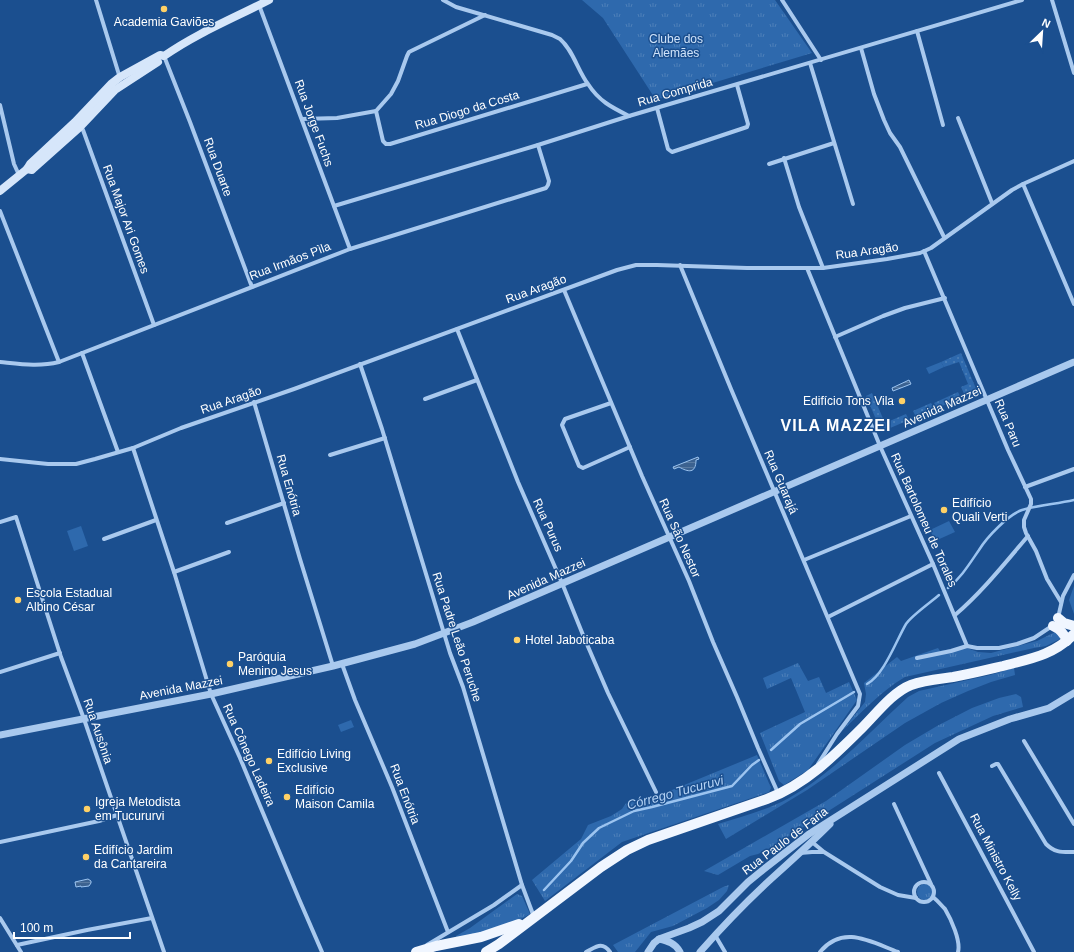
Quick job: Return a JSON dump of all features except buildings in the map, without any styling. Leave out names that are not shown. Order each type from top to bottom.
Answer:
[{"type":"main road","points":[[0,191],[27,169],[32,170],[108,96],[121,80],[162,59],[183,43],[269,0]]},
{"type":"main road","points":[[1055,622],[1074,626]]},
{"type":"main road","points":[[486,952],[499,944],[601,867],[627,850],[655,837],[779,795],[791,788],[813,773],[840,750],[896,694],[910,686],[925,681],[979,672],[1029,660],[1052,651],[1071,637],[1062,631],[1055,622]]},
{"type":"main road","points":[[415,952],[436,946],[452,948],[532,918]]},
{"type":"street","points":[[96,0],[121,80]]},
{"type":"street","points":[[443,0],[456,7],[552,35],[561,40],[571,54],[587,84],[610,107],[628,116]]},
{"type":"street","points":[[782,0],[821,60]]},
{"type":"street","name":"Rua Comprida","points":[[334,206],[538,146],[628,116],[1022,0]]},
{"type":"street","points":[[1052,0],[1074,73]]},
{"type":"street","name":"Rua Jorge Fuchs","points":[[259,5],[350,249]]},
{"type":"street","points":[[302,119],[337,118],[376,110],[391,94],[398,81],[409,52],[486,15]]},
{"type":"street","points":[[916,31],[943,125]]},
{"type":"street","points":[[861,48],[880,108],[890,133],[900,147],[944,237]]},
{"type":"street","name":"Rua Duarte","points":[[164,56],[252,287]]},
{"type":"street","points":[[810,63],[853,204]]},
{"type":"street","name":"Rua Diogo da Costa","points":[[376,110],[383,141],[386,144],[390,144],[587,84]]},
{"type":"street","points":[[657,108],[668,149],[672,152],[747,127],[748,124],[737,85]]},
{"type":"street","points":[[0,105],[14,164],[19,175]]},
{"type":"street","points":[[958,118],[992,203]]},
{"type":"street","name":"Rua Major Ari Gomes","points":[[78,124],[83,130],[154,325]]},
{"type":"street","points":[[769,164],[834,143]]},
{"type":"street","name":"Rua Irmãos Pìla","points":[[0,362],[36,365],[59,362],[350,249],[546,188],[549,181],[538,146]]},
{"type":"street","points":[[784,158],[798,207],[824,268]]},
{"type":"street","name":"Rua Aragão","points":[[0,459],[48,464],[76,464],[95,460],[133,448],[181,428],[617,270],[636,265],[747,268],[824,268],[888,260],[920,253],[931,248],[944,237],[1012,190],[1074,161]]},
{"type":"street","points":[[1023,184],[1074,304]]},
{"type":"street","points":[[0,211],[59,362]]},
{"type":"street","name":"Rua Paru","points":[[924,251],[1008,450],[1031,499],[1030,507],[1024,523],[1028,536]]},
{"type":"street","name":"Rua Guarajá","points":[[680,265],[860,694],[858,706],[837,734],[813,773]]},
{"type":"street","name":"Rua Bartolomeu de Torales","points":[[807,268],[880,446],[912,516],[967,646]]},
{"type":"street","name":"Rua São Nestor","points":[[564,290],[779,795]]},
{"type":"street","points":[[835,337],[905,308],[945,298]]},
{"type":"street","name":"Rua Purus","points":[[457,329],[518,482],[583,635],[656,792]]},
{"type":"street","points":[[82,353],[118,452]]},
{"type":"street","name":"Avenida Mazzei","points":[[0,734],[211,694],[342,664],[414,644],[473,622],[1074,362]]},
{"type":"street","name":"Rua Padre Leão Peruche","points":[[360,364],[385,438],[450,653],[463,687],[532,918]]},
{"type":"street","points":[[424,399],[477,380]]},
{"type":"street","name":"Rua Enótria","points":[[254,402],[302,567],[333,666]]},
{"type":"street","points":[[611,402],[565,419],[563,422],[562,425],[576,459],[579,466],[583,468],[630,447]]},
{"type":"street","points":[[330,455],[385,438]]},
{"type":"street","name":"Rua Cônego Ladeira","points":[[133,448],[174,572],[211,694],[240,758],[322,952]]},
{"type":"street","points":[[0,462],[6,460]]},
{"type":"street","points":[[1025,487],[1074,469]]},
{"type":"street","points":[[227,523],[284,502]]},
{"type":"street","points":[[804,560],[912,516]]},
{"type":"street","name":"Rua Ausônia","points":[[0,522],[16,517],[60,654],[84,719],[164,952]]},
{"type":"street","points":[[104,539],[156,520]]},
{"type":"street","points":[[954,615],[984,586],[1028,536],[1036,551],[1047,579],[1061,602]]},
{"type":"street","points":[[174,572],[229,552]]},
{"type":"street","points":[[828,617],[932,564]]},
{"type":"street","points":[[917,658],[952,651],[967,646],[977,648],[999,648],[1034,638],[1055,622],[1063,596],[1074,575]]},
{"type":"street","points":[[0,672],[60,654]]},
{"type":"street","name":"Rua Enótria","points":[[342,664],[355,700],[392,787],[448,932]]},
{"type":"street","points":[[838,815],[959,739],[1010,720],[1049,708],[1074,694]]},
{"type":"street","points":[[1024,741],[1074,824]]},
{"type":"street","points":[[992,766],[998,764],[1049,846],[1058,852],[1074,852]]},
{"type":"street","name":"Rua Ministro Kelly","points":[[939,772],[1007,898],[1034,952]]},
{"type":"street","points":[[812,842],[824,852],[880,887],[898,895],[916,898],[925,902],[931,900],[935,890],[894,804]]},
{"type":"street","points":[[0,842],[99,821],[117,815]]},
{"type":"street","name":"Rua Paulo de Faria","points":[[700,952],[714,935],[771,879],[812,842],[838,815]]},
{"type":"street","name":"Rua Paulo de Faria","points":[[648,952],[654,943],[659,939],[696,925],[719,911],[748,882],[764,869],[809,834],[838,815]]},
{"type":"street","points":[[800,853],[824,852]]},
{"type":"street","points":[[916,898],[914,895],[915,888],[919,883],[925,882],[931,884]]},
{"type":"street","points":[[415,952],[494,905],[522,885]]},
{"type":"street","points":[[933,897],[946,911],[953,926],[960,948],[958,952]]},
{"type":"street","points":[[0,918],[21,952]]},
{"type":"street","points":[[16,945],[152,918]]},
{"type":"street","points":[[714,935],[725,952]]},
{"type":"street","points":[[820,952],[836,939],[854,937],[898,952]]},
{"type":"street","points":[[659,939],[669,941],[674,944],[680,952]]},
{"type":"street","points":[[586,952],[598,946],[603,946],[610,952]]},
{"type":"green space","name":"Clube dos Alemães","points":[[582,0],[775,0],[812,53],[656,100],[603,18]]},
{"type":"green space","points":[[961,353],[977,391],[965,396],[961,387],[968,384],[959,362],[944,367],[941,362]]},
{"type":"green space","points":[[941,362],[944,367],[929,374],[926,368]]},
{"type":"green space","points":[[958,392],[961,398],[916,417],[913,411],[931,403],[933,406],[935,405],[934,403]]},
{"type":"green space","points":[[872,393],[885,423],[906,414],[909,420],[881,431],[866,396]]},
{"type":"green space","points":[[949,521],[955,532],[935,541],[930,530]]},
{"type":"green space","points":[[81,526],[88,546],[74,551],[67,531]]},
{"type":"green space","points":[[1074,586],[1074,614],[1069,600]]},
{"type":"green space","points":[[1055,632],[1061,635],[1060,639],[1046,646],[905,677],[880,695],[842,731],[865,702],[866,694],[864,683],[897,657],[901,661],[938,648],[940,651],[964,647],[978,652],[991,653],[1037,641]]},
{"type":"green space","points":[[798,663],[808,681],[819,677],[826,693],[849,682],[857,700],[808,770],[784,785],[779,781],[760,733],[805,712],[791,678],[767,689],[763,678]]},
{"type":"green space","points":[[1014,668],[1015,675],[968,691],[941,703],[905,723],[807,790],[726,839],[718,824],[772,806],[806,788],[837,764],[908,697],[919,691]]},
{"type":"green space","points":[[1016,694],[1021,697],[1023,707],[993,716],[935,743],[772,847],[750,856],[718,875],[704,871],[826,801],[905,745],[937,726],[972,708],[999,698]]},
{"type":"green space","points":[[351,720],[354,727],[341,732],[338,725]]},
{"type":"green space","points":[[757,755],[771,788],[769,792],[622,842],[545,901],[532,880],[581,839],[588,825],[611,816],[622,809],[626,803],[649,796],[658,799],[660,795]]},
{"type":"green space","points":[[318,782],[322,793],[314,796],[310,785]]},
{"type":"green space","points":[[925,884],[932,889],[933,892],[928,899],[925,900],[918,895],[917,892],[922,885]]},
{"type":"green space","points":[[729,885],[727,891],[719,900],[707,908],[673,926],[651,932],[635,952],[618,952],[613,945],[723,887]]},
{"type":"green space","points":[[517,894],[522,896],[530,914],[513,923],[456,938],[456,936],[470,928]]},
{"type":"shaded area","points":[[909,380],[911,384],[893,391],[892,388]]},
{"type":"shaded area","points":[[698,457],[699,459],[696,460],[695,468],[691,471],[679,467],[674,469],[673,467]]},
{"type":"shaded area","points":[[88,879],[91,881],[89,886],[76,887],[75,882]]},
{"type":"waterway","name":"Córrego Tucuruvi","points":[[948,588],[969,565],[987,539],[1010,517],[1028,508],[1074,500]]},
{"type":"waterway","name":"Córrego Tucuruvi","points":[[867,684],[873,680],[884,666],[906,624],[939,595]]},
{"type":"waterway","name":"Córrego Tucuruvi","points":[[771,750],[800,724],[854,692]]},
{"type":"waterway","name":"Córrego Tucuruvi","points":[[544,890],[571,861],[583,843],[599,828],[634,811],[732,786],[752,765],[759,760]]},
{"type":"place","name":"Academia Gaviões","points":[[164,9]]},
{"type":"place","name":"Edifício Tons Vila","points":[[902,401]]},
{"type":"place","name":"Edifício Quali Verti","points":[[944,510]]},
{"type":"place","name":"Escola Estadual Albino César","points":[[18,600]]},
{"type":"place","name":"Hotel Jaboticaba","points":[[517,640]]},
{"type":"place","name":"Paróquia Menino Jesus","points":[[230,664]]},
{"type":"place","name":"Edifício Living Exclusive","points":[[269,761]]},
{"type":"place","name":"Edifício Maison Camila","points":[[287,797]]},
{"type":"place","name":"Igreja Metodista em Tucururvi","points":[[87,809]]},
{"type":"place","name":"Edifício Jardim da Cantareira","points":[[86,857]]},
{"type":"district","name":"VILA MAZZEI","points":[[836,425]]}]
